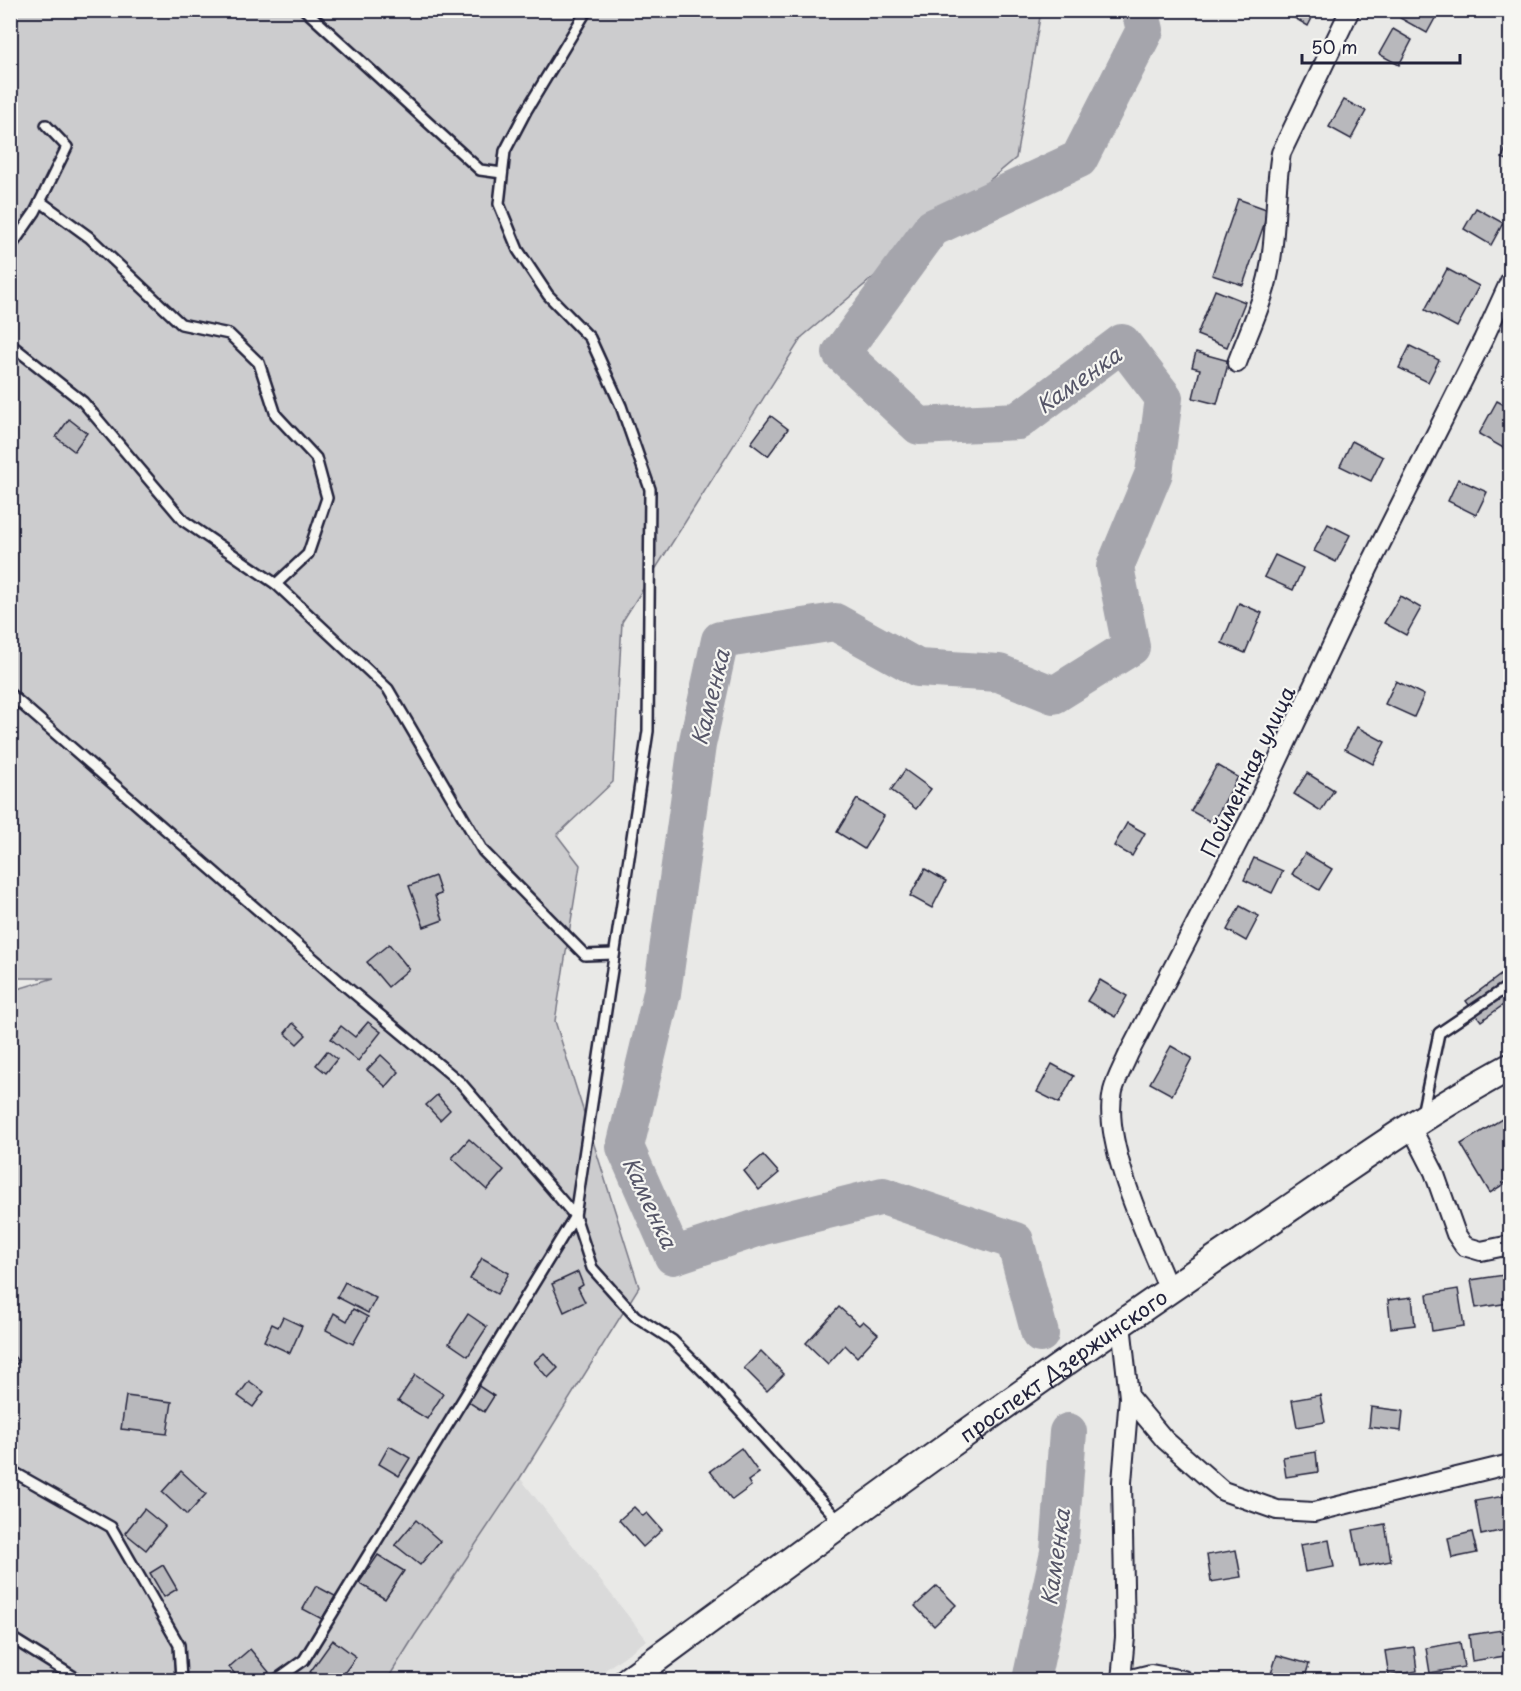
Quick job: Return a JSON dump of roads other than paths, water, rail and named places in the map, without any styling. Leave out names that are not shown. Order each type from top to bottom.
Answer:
[{"type":"street","points":[[1237,363],[1269,275],[1274,243],[1277,176],[1281,153],[1350,10]]},
{"type":"street","name":"Пойменная улица","points":[[1169,1290],[1119,1163],[1112,1122],[1113,1092],[1129,1053],[1253,813],[1369,567],[1510,281]]},
{"type":"street","name":"проспект Дзержинского","points":[[628,1680],[1121,1323],[1416,1123],[1510,1067]]},
{"type":"street","points":[[1416,1123],[1456,1234],[1464,1246],[1481,1251],[1510,1245]]},
{"type":"street","points":[[1121,1323],[1129,1397],[1122,1482],[1125,1637],[1121,1680]]},
{"type":"street","points":[[1129,1397],[1165,1440],[1223,1491],[1277,1510],[1314,1512],[1510,1464]]},
{"type":"street","points":[[1127,1680],[1151,1674],[1182,1680]]},
{"type":"lane","points":[[305,10],[480,170],[502,173]]},
{"type":"lane","points":[[276,1680],[304,1660],[574,1216],[648,731],[650,489],[621,406],[590,338],[548,295],[518,250],[499,204],[505,151],[520,121],[587,10]]},
{"type":"lane","points":[[10,248],[41,202],[68,147],[46,125]]},
{"type":"lane","points":[[41,202],[89,237],[181,324],[230,334],[259,363],[276,415],[316,458],[327,498],[308,554],[276,584]]},
{"type":"lane","points":[[10,344],[83,402],[184,521],[276,584],[387,689],[483,851],[585,955],[614,954]]},
{"type":"lane","points":[[10,694],[461,1083],[574,1216],[592,1268],[635,1316],[672,1340],[709,1377],[842,1524]]},
{"type":"lane","points":[[1416,1123],[1439,1033],[1510,985]]},
{"type":"lane","points":[[10,1470],[111,1527],[178,1645],[181,1680]]},
{"type":"lane","points":[[10,1636],[79,1680]]},
{"type":"waterway","name":"Каменка","points":[[1040,1334],[1015,1241],[883,1196],[763,1226],[673,1256],[625,1147],[662,993],[697,745],[720,640],[835,622],[918,668],[999,673],[1054,695],[1131,647],[1115,567],[1154,473],[1164,398],[1122,343],[1018,421],[919,426],[841,353],[932,228],[1079,159],[1145,30],[1140,10]]},
{"type":"waterway","name":"Каменка","points":[[1031,1680],[1059,1552],[1068,1432]]}]
